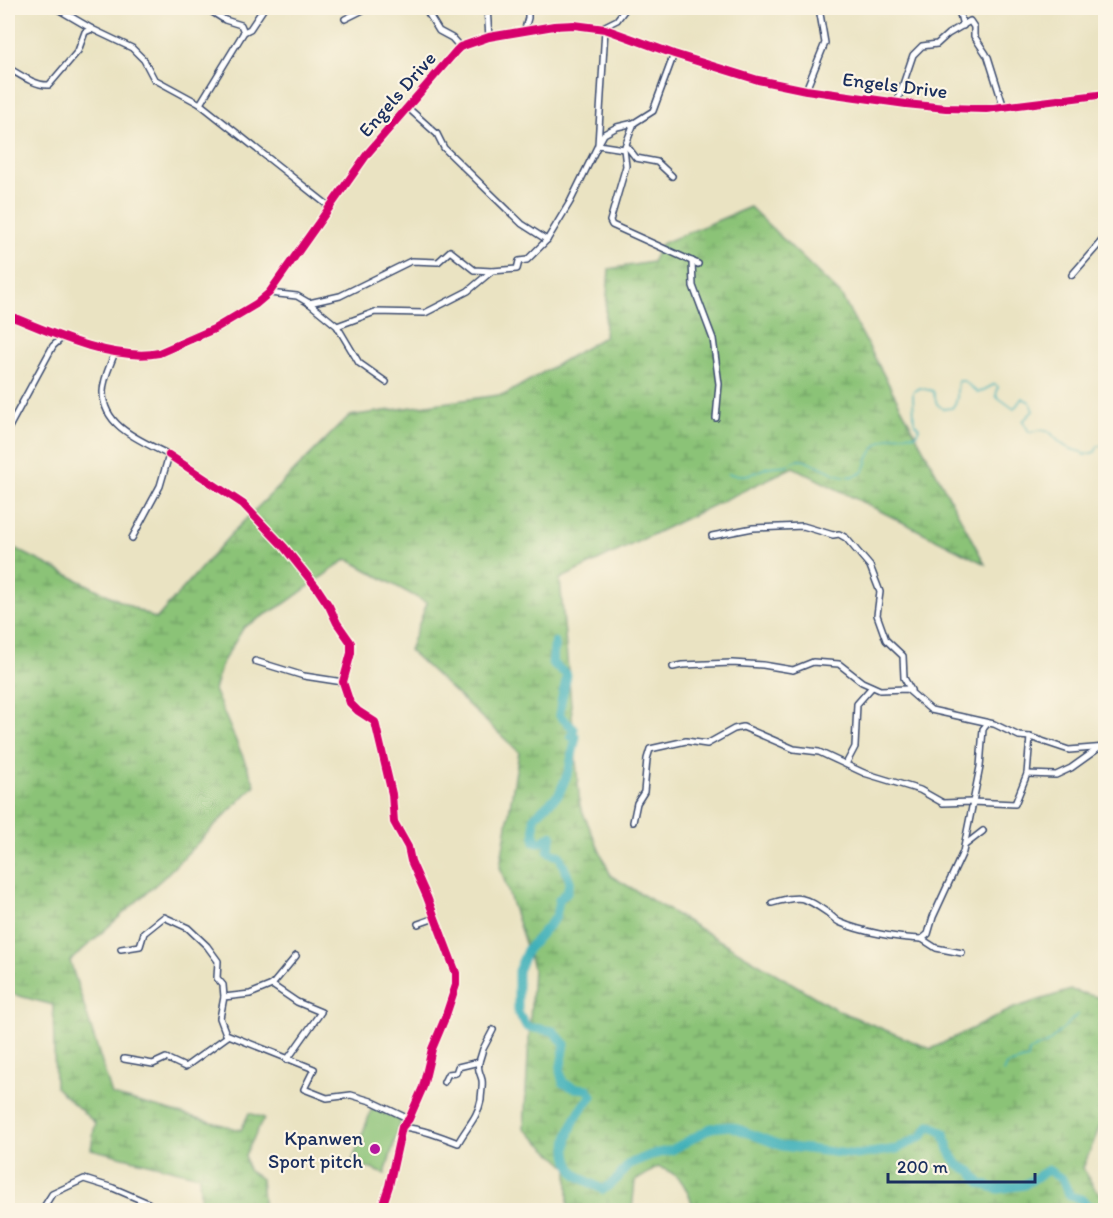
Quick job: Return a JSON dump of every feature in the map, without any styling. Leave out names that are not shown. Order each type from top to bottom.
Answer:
[{"type":"street","points":[[56,8],[69,11],[92,28],[132,48],[144,60],[154,79],[200,104],[330,207]]},
{"type":"street","points":[[206,8],[225,20],[241,25],[244,32]]},
{"type":"street","points":[[200,104],[244,32],[250,28],[264,8]]},
{"type":"street","points":[[345,19],[366,8]]},
{"type":"street","points":[[425,8],[439,32],[452,38],[460,47]]},
{"type":"street","points":[[487,8],[489,37]]},
{"type":"street","points":[[524,32],[528,8]]},
{"type":"street","points":[[598,145],[603,29],[617,20],[626,8]]},
{"type":"street","points":[[806,90],[825,43],[819,8]]},
{"type":"street","points":[[960,14],[963,26]]},
{"type":"street","points":[[897,102],[913,55],[922,46],[937,44],[948,34],[970,21],[974,27],[974,36],[987,55],[1004,108]]},
{"type":"street","name":"Engels Drive","points":[[8,315],[63,337],[115,352],[150,355],[220,326],[269,294],[368,153],[460,47],[489,37],[559,26],[603,29],[732,73],[806,90],[971,110],[1004,108],[1106,94]]},
{"type":"street","points":[[8,68],[29,79],[49,85],[78,51],[85,32],[92,28]]},
{"type":"street","points":[[309,303],[340,296],[411,261],[438,262],[450,251],[474,270],[517,269],[519,261],[527,260],[548,240],[604,134],[634,123],[653,111],[674,54]]},
{"type":"street","points":[[407,107],[437,134],[444,148],[522,224],[548,240]]},
{"type":"street","points":[[634,123],[625,147],[626,166],[610,221],[612,225],[698,264]]},
{"type":"street","points":[[598,145],[625,147],[636,158],[657,162],[672,176]]},
{"type":"street","points":[[1072,275],[1106,236]]},
{"type":"street","points":[[692,261],[693,286],[713,339],[719,384],[716,418]]},
{"type":"street","points":[[337,326],[375,312],[425,313],[468,291],[492,271]]},
{"type":"street","points":[[269,294],[297,296],[309,303],[337,326],[360,363],[386,382]]},
{"type":"street","points":[[8,429],[53,346],[63,337]]},
{"type":"street","points":[[115,352],[103,392],[110,418],[125,432],[169,455],[243,504],[284,547],[317,588],[351,644],[343,682],[350,703],[375,722],[392,794],[394,822],[408,847],[411,861],[456,973],[456,986],[432,1049],[423,1087],[409,1119],[402,1127],[389,1186],[381,1210]]},
{"type":"street","points":[[132,538],[160,486],[169,455]]},
{"type":"street","points":[[712,537],[753,528],[803,526],[833,535],[839,534],[846,538],[870,566],[880,592],[877,615],[886,640],[903,656],[904,678],[913,693]]},
{"type":"street","points":[[255,661],[304,676],[343,682]]},
{"type":"street","points":[[673,668],[682,665],[732,663],[793,670],[813,662],[839,664],[861,682],[880,690],[907,689],[931,710],[988,723],[1019,736],[1030,737],[1069,750],[1103,747]]},
{"type":"street","points":[[846,764],[855,747],[857,704],[873,687]]},
{"type":"street","points":[[922,939],[928,934],[933,917],[963,852],[980,768],[983,729],[988,723]]},
{"type":"street","points":[[633,822],[637,803],[644,792],[650,749],[686,741],[707,744],[734,729],[743,727],[779,744],[794,749],[819,752],[864,773],[920,790],[943,803],[1015,804],[1027,774],[1030,737]]},
{"type":"street","points":[[1027,774],[1056,775],[1103,747]]},
{"type":"street","points":[[964,845],[983,831]]},
{"type":"street","points":[[772,903],[794,897],[807,899],[836,921],[857,928],[922,939],[936,948],[962,954]]},
{"type":"street","points":[[121,949],[141,946],[144,933],[164,917],[188,928],[207,946],[218,961],[217,978],[223,985],[224,997],[220,1018],[228,1036],[314,1070],[304,1089],[327,1098],[351,1095],[371,1101],[409,1119]]},
{"type":"street","points":[[418,924],[435,918]]},
{"type":"street","points":[[224,997],[250,994],[272,985],[296,956]]},
{"type":"street","points":[[272,985],[297,1002],[321,1012],[287,1060]]},
{"type":"street","points":[[402,1127],[420,1129],[458,1143],[466,1128],[472,1123],[480,1102],[482,1080],[477,1069],[483,1049],[493,1030]]},
{"type":"street","points":[[124,1059],[153,1064],[166,1058],[185,1067],[228,1036]]},
{"type":"street","points":[[444,1082],[448,1074],[456,1073],[458,1067],[479,1062]]},
{"type":"street","points":[[42,1210],[52,1194],[84,1179],[148,1203]]},
{"type":"green space","points":[[750,207],[841,295],[985,564],[793,467],[560,579],[580,806],[611,876],[837,1010],[931,1049],[1014,1008],[1071,990],[1105,999],[1105,1114],[1083,1168],[1095,1189],[1105,1197],[1105,1210],[939,1210],[923,1206],[897,1210],[695,1210],[686,1188],[678,1178],[658,1167],[635,1181],[632,1210],[568,1210],[568,1168],[524,1128],[533,968],[500,867],[519,752],[409,650],[427,603],[347,559],[284,604],[244,627],[222,663],[214,690],[255,785],[163,878],[70,961],[112,1095],[241,1130],[249,1113],[264,1118],[245,1155],[248,1170],[261,1179],[264,1210],[201,1210],[199,1176],[91,1149],[95,1123],[55,1087],[53,1005],[8,993],[8,545],[156,619],[233,532],[349,416],[506,394],[604,337],[609,269],[652,262],[661,244]]},
{"type":"green space","name":"Kpanwen Sport pitch","points":[[372,1108],[401,1120],[385,1174],[352,1162]]},
{"type":"waterway","points":[[728,474],[748,475],[768,467],[787,465],[800,460],[838,475],[853,476],[861,473],[877,445],[895,436],[916,435],[919,428],[914,421],[913,392],[920,388],[933,391],[937,404],[943,409],[952,408],[957,398],[958,381],[964,381],[978,393],[995,384],[998,387],[996,396],[1014,409],[1022,398],[1030,402],[1033,411],[1023,421],[1029,432],[1041,430],[1050,432],[1064,445],[1084,455],[1095,452],[1098,446],[1106,445]]},
{"type":"waterway","points":[[555,642],[552,663],[567,675],[560,716],[574,729],[571,736],[576,737],[569,770],[559,794],[534,817],[535,842],[542,842],[552,835],[548,851],[559,855],[570,881],[567,892],[559,900],[556,917],[527,950],[518,971],[518,1013],[527,1027],[553,1031],[565,1044],[560,1071],[563,1083],[575,1088],[588,1089],[592,1096],[574,1122],[567,1143],[567,1153],[575,1173],[603,1190],[617,1179],[629,1164],[672,1150],[711,1128],[730,1126],[782,1146],[857,1155],[897,1149],[922,1136],[930,1125],[944,1133],[949,1150],[958,1165],[971,1171],[981,1184],[998,1189],[1024,1185],[1048,1170],[1062,1179],[1070,1196],[1081,1199],[1089,1207],[1103,1207],[1106,1202]]},
{"type":"waterway","points":[[1003,1072],[1006,1065],[1028,1059],[1029,1051],[1048,1043],[1078,1014]]},
{"type":"cycle path","points":[[8,315],[82,344],[141,355],[159,353],[214,329],[256,304],[269,293],[368,153],[460,47],[489,37],[554,26],[574,25],[605,29],[674,54],[758,80],[806,90],[946,108],[986,109],[1106,94]]},
{"type":"cycle path","points":[[169,455],[243,504],[284,547],[317,588],[351,643],[351,653],[343,682],[350,703],[375,722],[392,794],[394,822],[408,847],[411,861],[456,973],[456,985],[432,1049],[423,1087],[409,1119],[402,1127],[389,1186],[381,1210]]},
{"type":"place","name":"Kpanwen Sport pitch","points":[[375,1149]]}]
